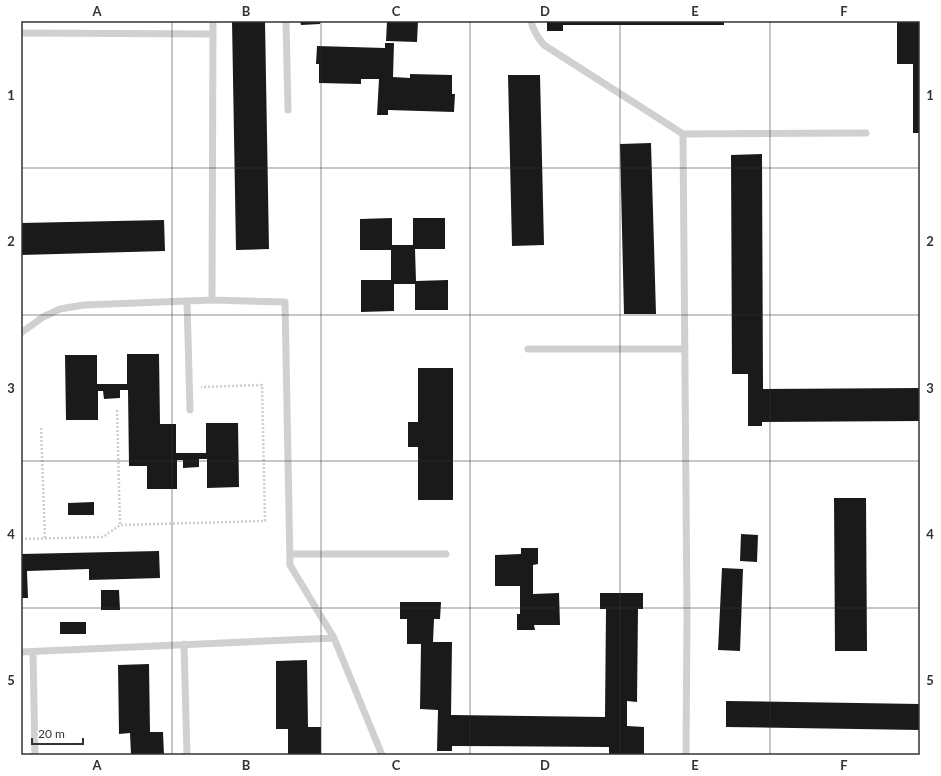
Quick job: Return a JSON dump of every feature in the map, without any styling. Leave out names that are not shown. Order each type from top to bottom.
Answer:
[{"type":"lane","points":[[212,300],[213,21]]},
{"type":"lane","points":[[286,21],[288,110]]},
{"type":"lane","points":[[531,21],[537,37],[549,49],[683,134],[866,133]]},
{"type":"lane","points":[[21,33],[212,34]]},
{"type":"lane","points":[[683,134],[687,607],[686,755]]},
{"type":"lane","points":[[21,333],[43,317],[60,309],[84,305],[212,300],[285,302],[290,565],[334,638],[382,755]]},
{"type":"lane","points":[[187,301],[190,410]]},
{"type":"lane","points":[[528,349],[685,349]]},
{"type":"lane","points":[[290,554],[446,554]]},
{"type":"lane","points":[[21,652],[334,638]]},
{"type":"lane","points":[[184,644],[187,755]]},
{"type":"lane","points":[[33,652],[35,755]]},
{"type":"path","points":[[21,539],[103,537],[120,525],[265,521],[262,385],[189,387]]},
{"type":"path","points":[[117,410],[120,525]]},
{"type":"path","points":[[41,428],[45,539]]},
{"type":"building","points":[[232,21],[265,21],[269,249],[236,250]]},
{"type":"building","points":[[300,21],[320,21],[320,24],[301,25]]},
{"type":"building","points":[[387,21],[418,21],[417,42],[386,41]]},
{"type":"building","points":[[547,21],[724,21],[724,25],[563,25],[563,31],[547,31]]},
{"type":"building","points":[[897,21],[920,21],[920,133],[913,133],[913,64],[897,64]]},
{"type":"building","points":[[385,43],[394,43],[393,77],[410,78],[410,74],[452,75],[452,94],[455,94],[454,112],[388,110],[388,115],[377,115],[379,79],[361,79],[361,84],[319,83],[319,64],[316,64],[317,46],[385,48]]},
{"type":"building","points":[[508,75],[540,75],[544,245],[512,246]]},
{"type":"building","points":[[651,143],[656,314],[624,314],[620,144]]},
{"type":"building","points":[[762,154],[763,389],[920,388],[920,421],[762,422],[762,426],[748,426],[748,374],[732,374],[731,155]]},
{"type":"building","points":[[392,218],[392,245],[413,245],[413,218],[445,218],[445,249],[415,249],[416,281],[448,280],[448,310],[415,310],[415,284],[394,284],[394,311],[361,312],[361,280],[391,280],[391,250],[360,250],[360,219]]},
{"type":"building","points":[[164,220],[165,251],[21,255],[21,223]]},
{"type":"building","points":[[127,354],[159,354],[160,424],[176,424],[176,453],[206,453],[206,423],[238,423],[239,487],[207,488],[207,459],[199,459],[199,467],[183,468],[183,460],[177,460],[177,489],[147,489],[147,466],[129,466],[128,390],[120,390],[120,398],[104,399],[103,391],[98,391],[98,420],[66,420],[65,355],[97,355],[97,384],[127,384]]},
{"type":"building","points":[[418,368],[453,368],[453,500],[418,500],[418,447],[408,447],[408,422],[418,422]]},
{"type":"building","points":[[834,498],[866,498],[867,651],[835,651]]},
{"type":"building","points":[[94,502],[94,515],[68,515],[68,503]]},
{"type":"building","points":[[741,534],[758,535],[757,562],[740,561]]},
{"type":"building","points":[[521,548],[538,548],[538,564],[533,565],[533,594],[559,593],[560,625],[534,625],[535,630],[517,630],[517,614],[520,614],[520,586],[495,586],[495,555],[521,554]]},
{"type":"building","points":[[159,551],[160,578],[89,580],[89,569],[27,571],[28,598],[21,598],[21,554]]},
{"type":"building","points":[[722,568],[743,569],[740,651],[718,650]]},
{"type":"building","points":[[101,590],[119,590],[120,610],[101,610]]},
{"type":"building","points":[[600,593],[643,593],[643,609],[638,609],[637,702],[627,701],[627,726],[644,727],[644,755],[609,755],[609,747],[452,746],[452,751],[437,751],[438,710],[420,709],[421,644],[407,644],[407,619],[400,619],[400,602],[441,602],[440,619],[434,619],[433,642],[452,642],[451,715],[605,717],[606,609],[600,609]]},
{"type":"building","points":[[60,622],[86,622],[86,634],[60,634]]},
{"type":"building","points":[[307,660],[308,727],[321,727],[321,755],[288,755],[288,729],[276,729],[276,661]]},
{"type":"building","points":[[149,664],[150,732],[163,732],[164,755],[131,755],[130,733],[119,734],[118,665]]},
{"type":"building","points":[[726,701],[920,704],[920,730],[726,727]]}]
